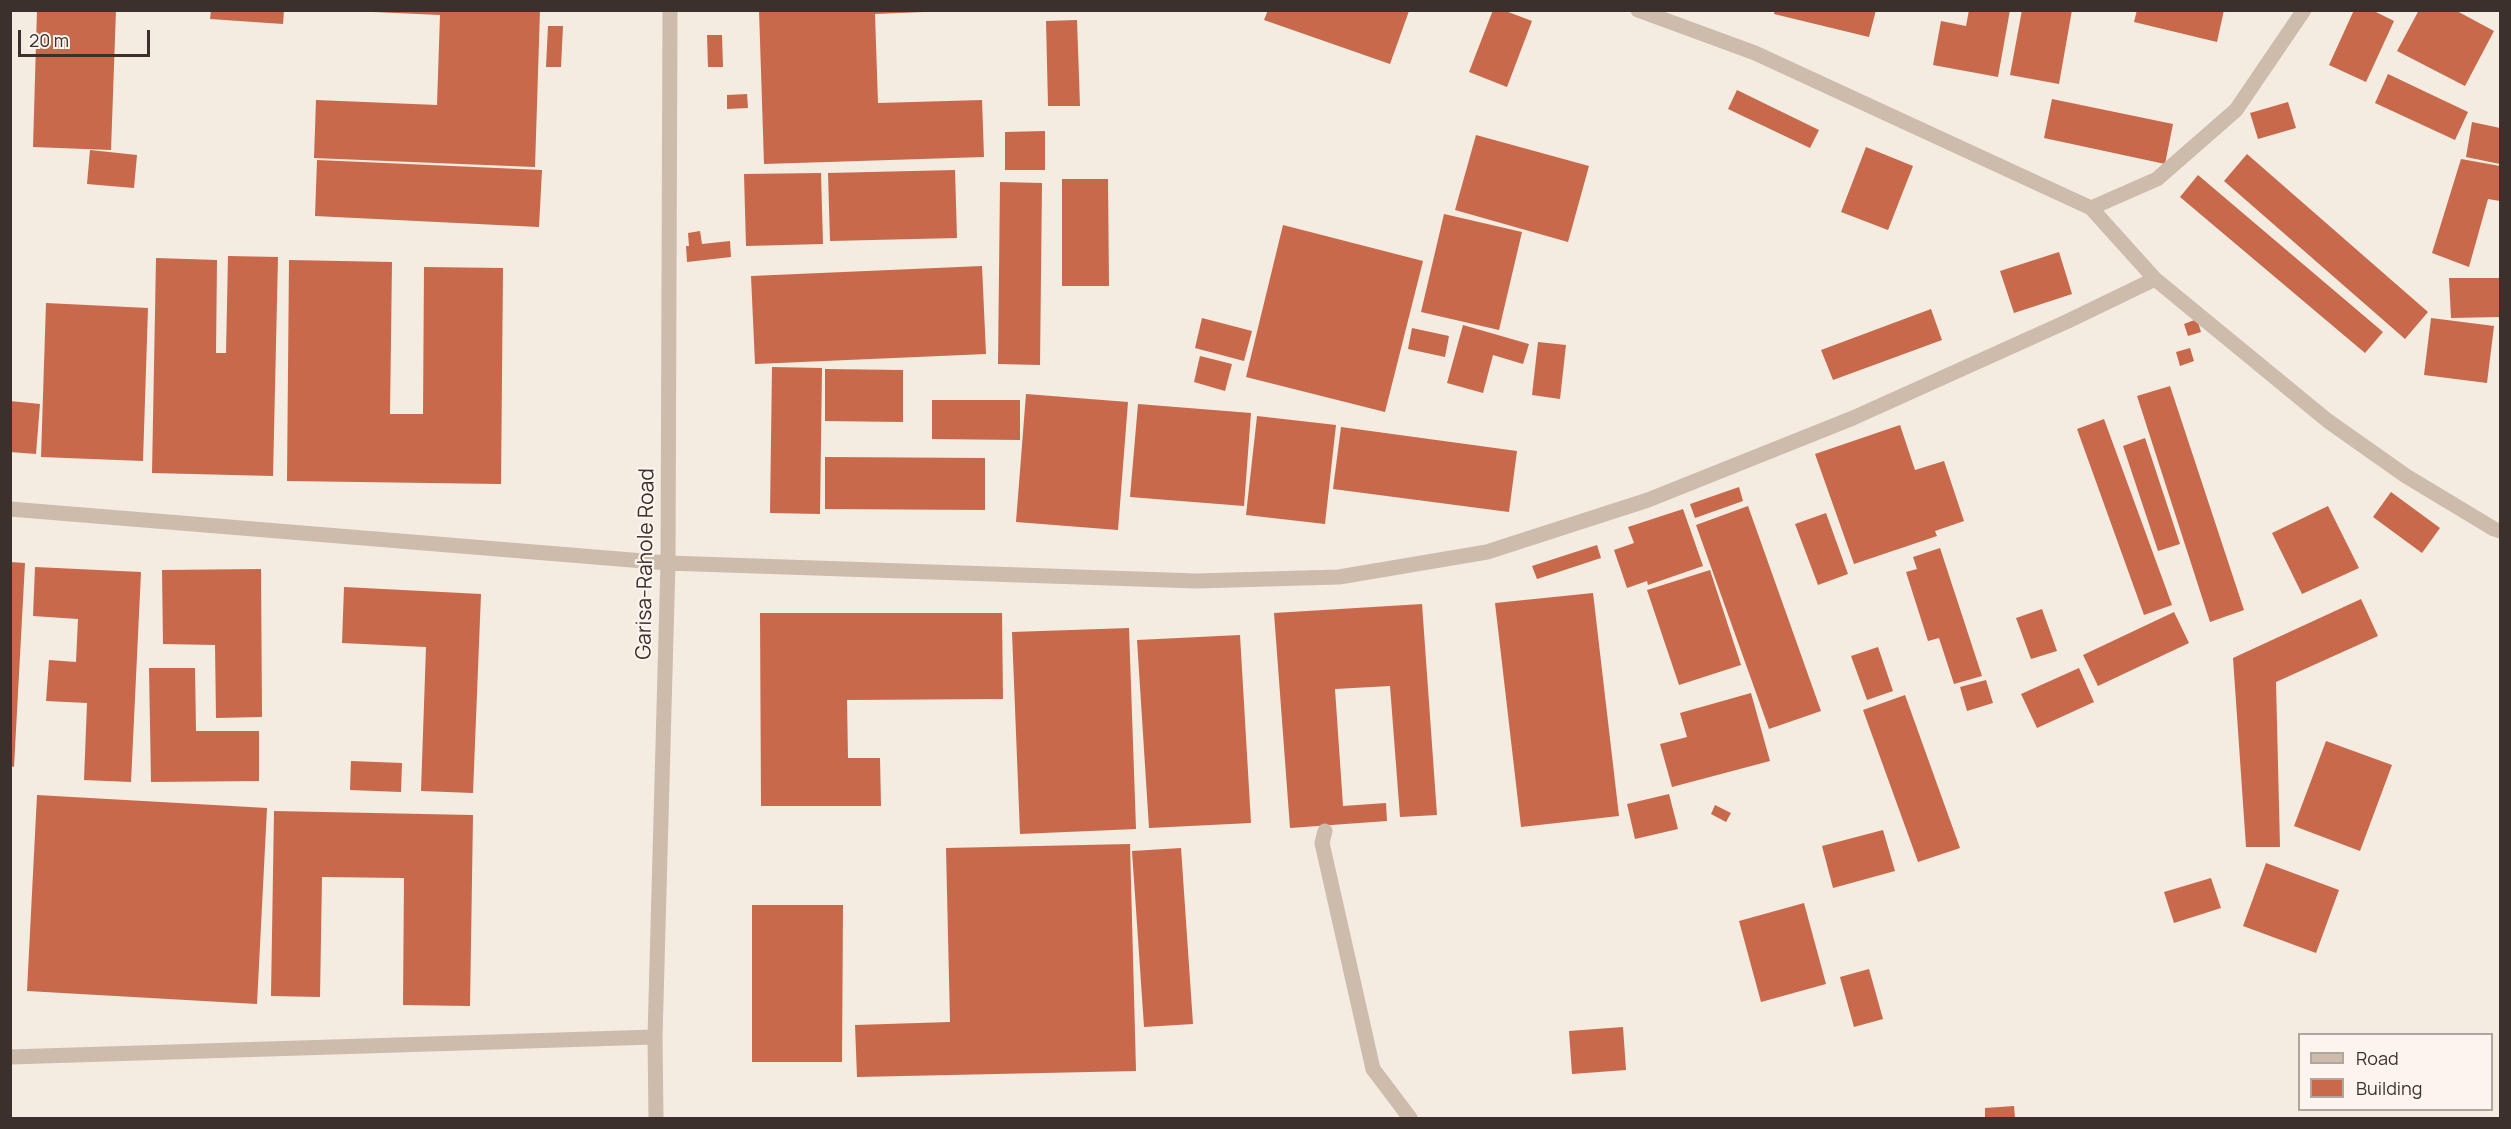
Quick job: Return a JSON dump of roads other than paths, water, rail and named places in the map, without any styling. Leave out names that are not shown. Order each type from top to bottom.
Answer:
[{"type":"street","name":"Garisa-Rahole Road","points":[[656,1119],[655,1037],[668,563],[670,10]]},
{"type":"street","points":[[1638,10],[1755,53],[2091,208],[2155,279],[2328,421],[2406,476],[2500,531]]},
{"type":"street","points":[[2091,208],[2157,179],[2236,110],[2304,10]]},
{"type":"street","points":[[10,509],[668,563],[1196,581],[1339,577],[1488,552],[1648,500],[1853,418],[2066,322],[2155,279]]},
{"type":"street","points":[[1325,831],[1322,843],[1373,1069],[1404,1114],[1410,1119]]},
{"type":"street","points":[[10,1058],[655,1037]]}]
